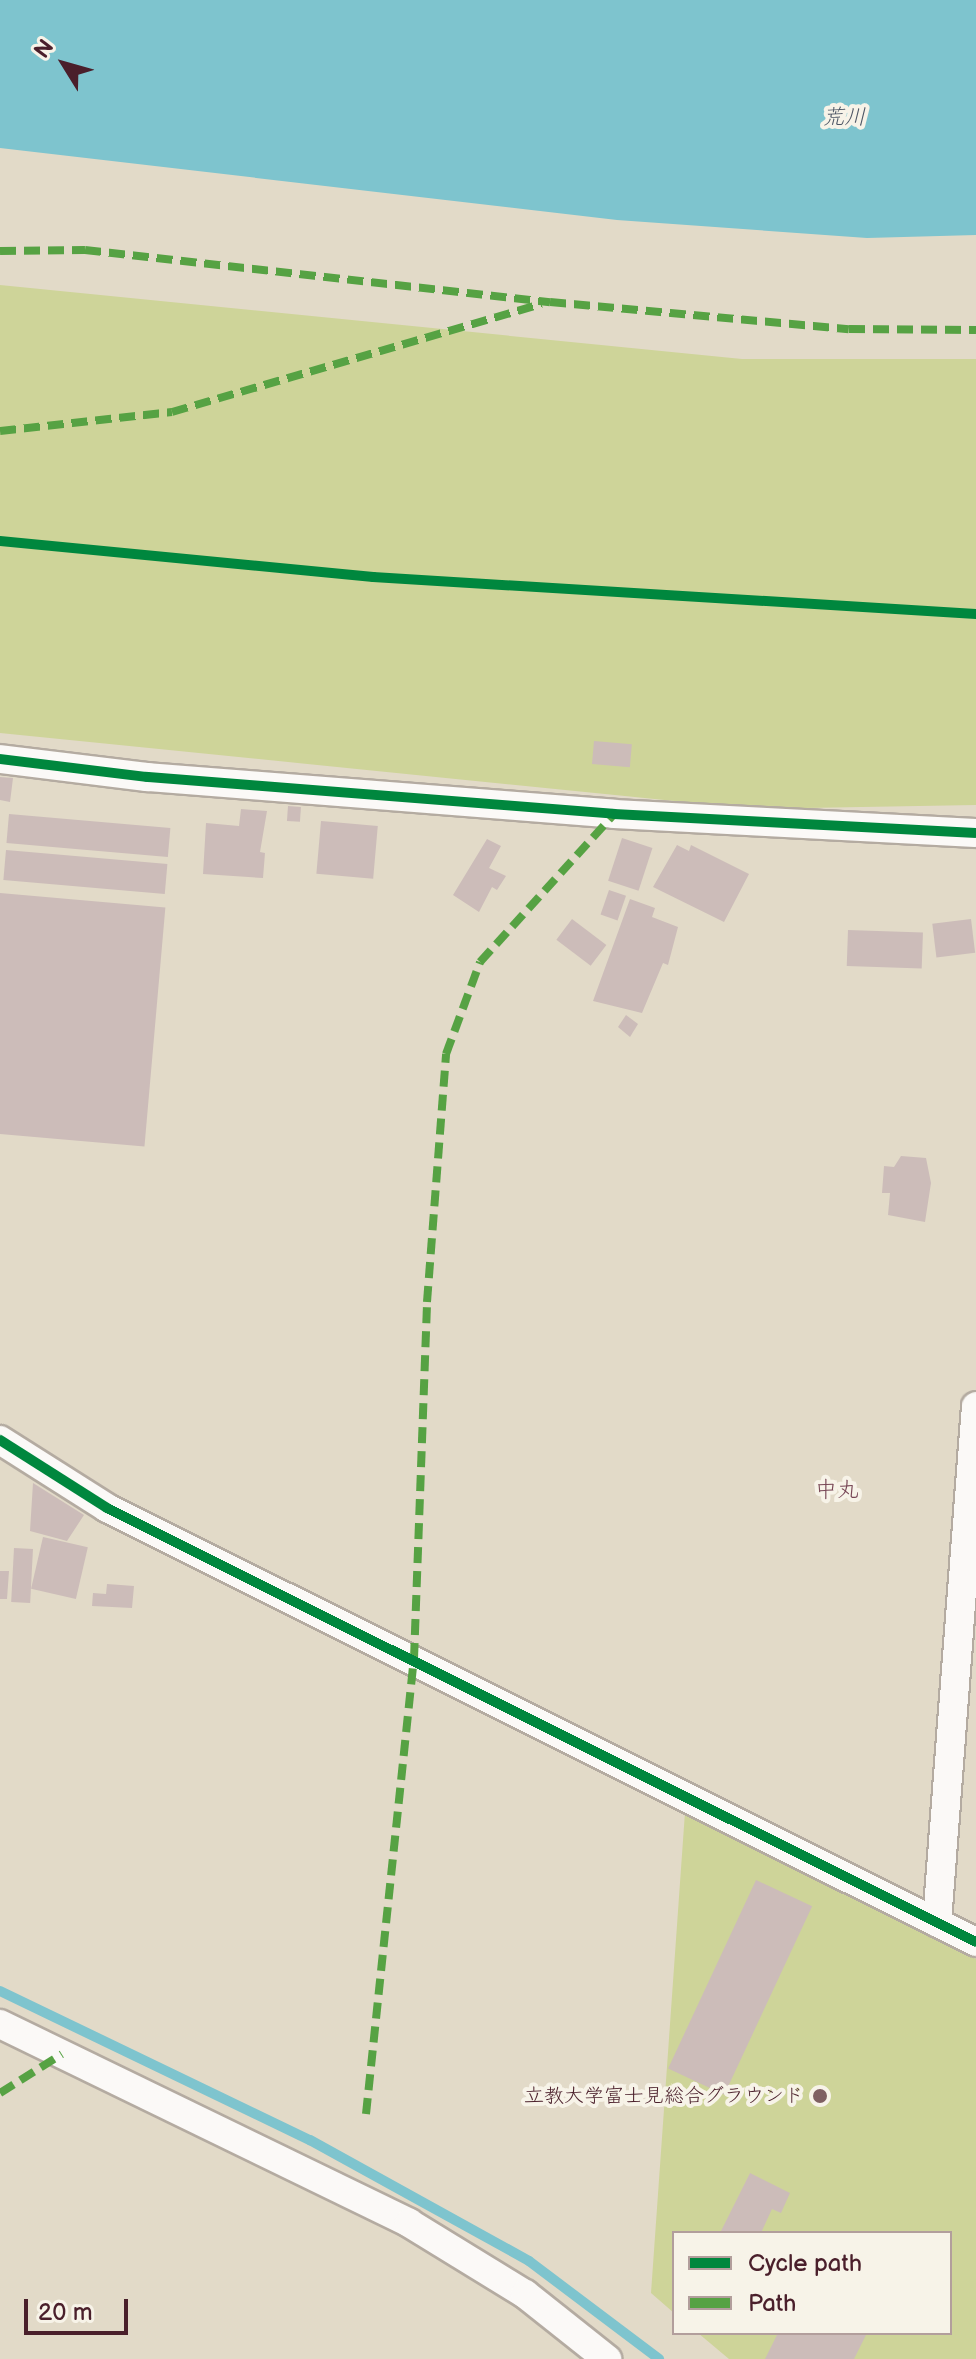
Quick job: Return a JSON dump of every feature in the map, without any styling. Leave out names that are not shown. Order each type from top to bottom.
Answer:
[{"type":"street","points":[[0,759],[147,777],[976,840]]},
{"type":"street","points":[[937,1922],[976,1406]]},
{"type":"street","points":[[0,1440],[107,1508],[976,1942]]},
{"type":"street","points":[[0,2024],[409,2223],[525,2294],[594,2356]]},
{"type":"green space","points":[[0,285],[742,359],[976,359],[976,805],[754,809],[0,733]]},
{"type":"green space","name":"立教大学富士見総合グラウンド","points":[[685,1812],[976,1959],[976,2359],[729,2359],[700,2335],[952,2335],[952,2231],[672,2231],[672,2311],[651,2293]]},
{"type":"water","name":"荒川","points":[[0,0],[976,0],[976,235],[867,238],[617,220],[0,148]]},
{"type":"building","points":[[594,741],[632,744],[630,767],[592,764]]},
{"type":"building","points":[[0,777],[13,778],[10,802],[0,800]]},
{"type":"building","points":[[288,806],[301,807],[300,822],[287,821]]},
{"type":"building","points":[[241,809],[267,811],[260,852],[265,853],[263,878],[203,874],[206,823],[239,826]]},
{"type":"building","points":[[9,814],[170,828],[168,857],[6,843]]},
{"type":"building","points":[[321,821],[378,826],[373,879],[316,874]]},
{"type":"building","points":[[622,838],[652,848],[639,891],[608,881]]},
{"type":"building","points":[[487,839],[501,846],[489,868],[506,876],[497,890],[492,887],[479,912],[453,895]]},
{"type":"building","points":[[677,845],[689,851],[691,845],[749,874],[724,922],[653,887]]},
{"type":"building","points":[[6,850],[167,864],[165,894],[3,880]]},
{"type":"building","points":[[609,890],[626,896],[618,920],[601,915]]},
{"type":"building","points":[[0,893],[165,907],[144,1147],[0,1134]]},
{"type":"building","points":[[630,899],[655,908],[652,917],[678,927],[668,965],[663,963],[642,1013],[593,1001]]},
{"type":"building","points":[[572,919],[606,945],[591,966],[556,940]]},
{"type":"building","points":[[971,919],[975,953],[936,957],[932,924]]},
{"type":"building","points":[[848,930],[923,933],[922,969],[847,966]]},
{"type":"building","points":[[626,1015],[638,1024],[630,1037],[618,1027]]},
{"type":"building","points":[[901,1156],[926,1158],[931,1183],[925,1222],[888,1215],[890,1193],[882,1193],[884,1166],[894,1167]]},
{"type":"building","points":[[33,1483],[84,1515],[67,1541],[30,1531]]},
{"type":"building","points":[[43,1537],[88,1547],[76,1599],[31,1589]]},
{"type":"building","points":[[14,1548],[33,1549],[30,1603],[11,1602]]},
{"type":"building","points":[[0,1571],[9,1571],[7,1599],[0,1599]]},
{"type":"building","points":[[107,1584],[134,1586],[132,1608],[92,1606],[93,1593],[106,1594]]},
{"type":"building","points":[[756,1880],[812,1906],[724,2095],[668,2069]]},
{"type":"building","points":[[750,2173],[790,2193],[781,2213],[772,2209],[762,2231],[721,2231]]},
{"type":"building","points":[[777,2335],[866,2335],[854,2359],[765,2359]]},
{"type":"waterway","points":[[0,1991],[310,2140],[529,2261],[659,2359]]},
{"type":"marked path","points":[[0,251],[85,250],[550,302],[849,329],[976,330]]},
{"type":"marked path","points":[[0,431],[172,412],[542,304]]},
{"type":"marked path","points":[[366,2114],[414,1659],[427,1302],[446,1054],[480,962],[614,814]]},
{"type":"marked path","points":[[0,2093],[62,2054]]},
{"type":"cycle path","points":[[0,541],[373,577],[976,614]]},
{"type":"cycle path","points":[[0,759],[147,777],[614,814],[976,833]]},
{"type":"cycle path","points":[[0,1440],[107,1508],[976,1942]]},
{"type":"place","name":"立教大学富士見総合グラウンド","points":[[820,2096]]},
{"type":"district","name":"中丸","points":[[837,1491]]}]
